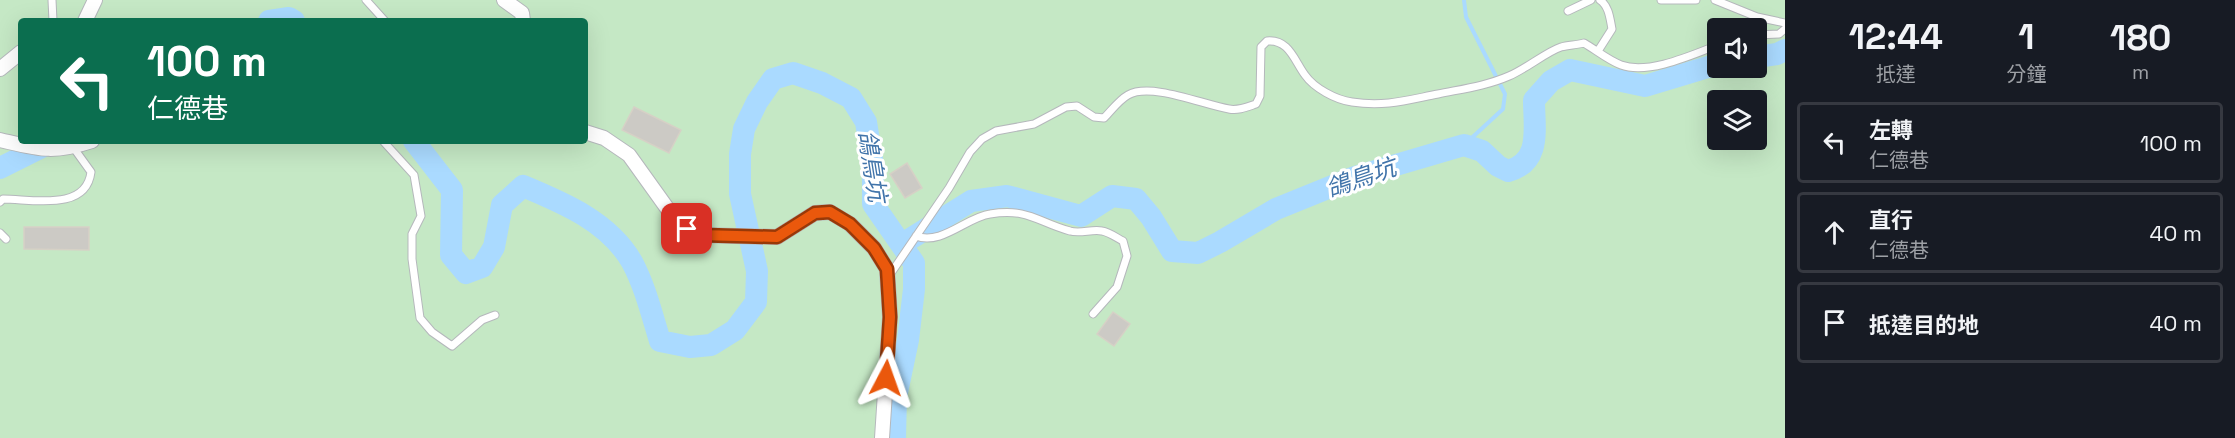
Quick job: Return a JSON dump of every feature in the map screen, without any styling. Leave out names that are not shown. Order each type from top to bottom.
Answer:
[{"type":"street","points":[[86,18],[95,0]]},
{"type":"street","points":[[504,0],[522,13],[523,18]]},
{"type":"street","points":[[0,69],[18,54]]},
{"type":"street","points":[[588,133],[604,138],[629,155],[672,215],[687,229],[700,235],[777,237],[815,213],[830,212],[850,224],[874,248],[891,274],[882,438]]},
{"type":"street","points":[[0,140],[18,144]]},
{"type":"street","points":[[18,144],[41,149],[69,148],[82,144]]},
{"type":"lane","points":[[52,0],[53,18]]},
{"type":"lane","points":[[366,0],[382,18]]},
{"type":"lane","points":[[1568,11],[1591,0]]},
{"type":"lane","points":[[1598,51],[1612,29],[1608,10],[1599,0]]},
{"type":"lane","points":[[1661,0],[1696,0]]},
{"type":"lane","points":[[1715,0],[1758,17],[1785,23]]},
{"type":"lane","points":[[1767,35],[1779,34],[1785,29]]},
{"type":"lane","points":[[891,274],[970,152],[982,139],[996,130],[1034,124],[1066,107],[1077,106],[1094,117],[1104,118],[1128,95],[1140,92],[1155,92],[1198,100],[1230,110],[1256,104],[1260,96],[1261,47],[1267,40],[1273,40],[1289,48],[1306,77],[1331,96],[1351,102],[1401,103],[1436,94],[1476,88],[1526,68],[1559,48],[1584,43],[1620,65],[1635,68],[1674,62],[1707,49]]},
{"type":"lane","points":[[386,144],[414,175],[421,216],[412,234],[412,259],[420,318],[432,332],[452,346],[482,320],[495,315]]},
{"type":"lane","points":[[0,202],[3,199],[56,201],[70,199],[90,181],[91,172],[69,148]]},
{"type":"lane","points":[[916,236],[922,239],[943,234],[986,214],[1008,212],[1028,214],[1072,232],[1103,231],[1123,241],[1127,256],[1117,287],[1093,314]]},
{"type":"green space","points":[[0,0],[1785,0],[1785,438],[0,438]]},
{"type":"building","points":[[634,107],[681,130],[669,153],[622,130]]},
{"type":"building","points":[[907,163],[922,188],[905,198],[890,174]]},
{"type":"building","points":[[24,227],[89,227],[89,250],[24,249]]},
{"type":"building","points":[[1113,312],[1130,324],[1114,346],[1097,334]]},
{"type":"waterway","points":[[1464,0],[1466,17],[1505,94],[1503,109],[1464,145]]},
{"type":"waterway","name":"鴿鳥坑","points":[[1767,55],[1785,50]]},
{"type":"waterway","name":"鴿鳥坑","points":[[902,244],[971,201],[1007,196],[1081,216],[1112,196],[1136,199],[1151,217],[1172,251],[1198,253],[1276,209],[1355,177],[1464,145],[1482,151],[1498,166],[1508,171],[1519,167],[1526,160],[1534,143],[1534,100],[1551,81],[1570,70],[1645,86],[1707,67]]},
{"type":"waterway","name":"鴿鳥坑","points":[[416,144],[452,190],[451,255],[466,273],[482,267],[494,247],[502,205],[523,186],[584,215],[611,236],[622,248],[641,281],[660,341],[690,347],[711,345],[735,330],[756,302],[757,271],[740,194],[740,154],[744,129],[757,102],[773,79],[793,73],[822,83],[851,98],[866,122],[873,166],[873,204],[914,263],[914,289],[908,340],[896,397],[895,438]]},
{"type":"waterway","name":"鴿鳥坑","points":[[0,168],[48,144]]},
{"type":"route","points":[[687,229],[700,235],[777,237],[815,213],[830,212],[850,224],[874,248],[887,269],[890,317],[886,378]]}]
